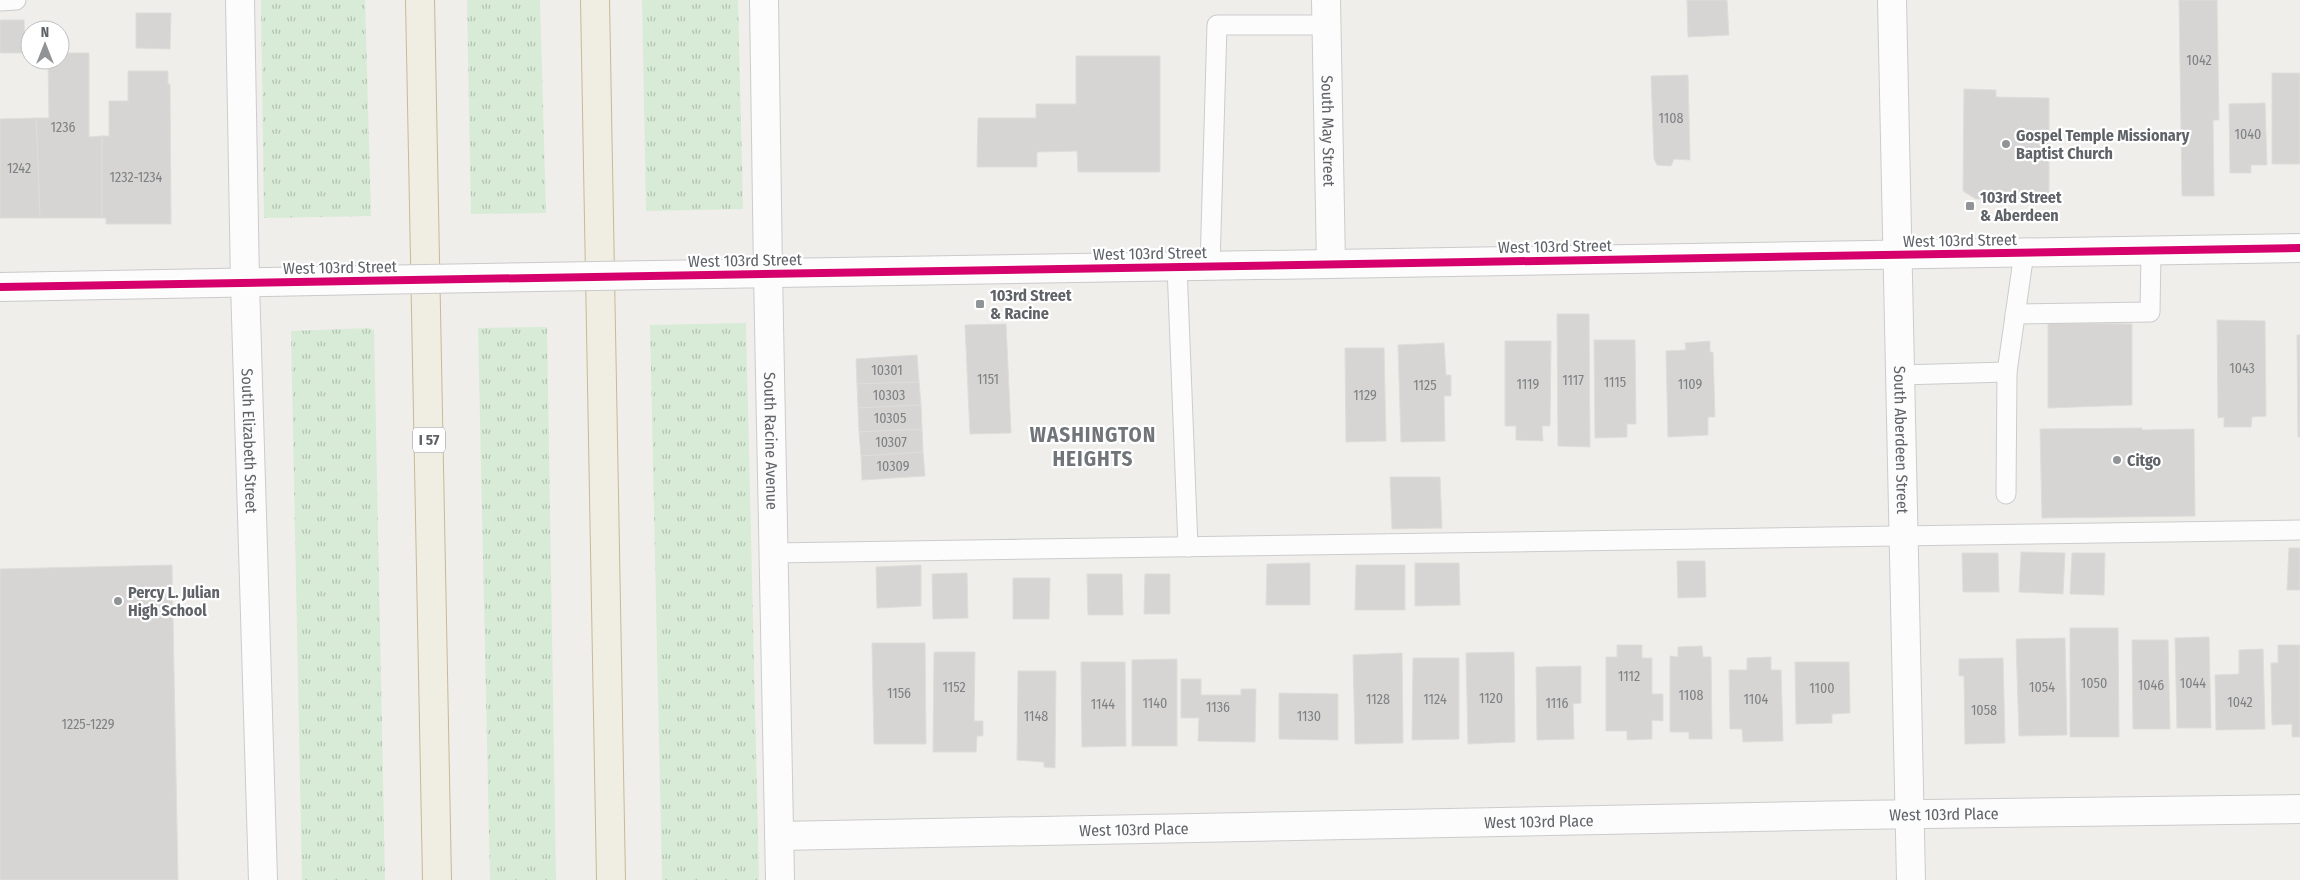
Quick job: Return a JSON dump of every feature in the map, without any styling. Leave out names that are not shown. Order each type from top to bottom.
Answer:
[{"type":"highway","name":"I 57","points":[[420,0],[438,880]]},
{"type":"highway","points":[[595,0],[611,880]]},
{"type":"street","name":"South Elizabeth Street","points":[[240,0],[245,283],[263,880]]},
{"type":"street","name":"South Racine Avenue","points":[[764,0],[780,880]]},
{"type":"street","name":"South Aberdeen Street","points":[[1892,0],[1911,880]]},
{"type":"street","name":"South May Street","points":[[1326,12],[1331,264]]},
{"type":"street","name":"West 103rd Street","points":[[0,287],[2300,248]]},
{"type":"street","name":"West 103rd Place","points":[[779,836],[1910,814],[2300,809]]},
{"type":"lane","points":[[0,1],[16,0]]},
{"type":"lane","points":[[1210,266],[1217,24],[1326,12]]},
{"type":"lane","points":[[2014,314],[2150,312],[2151,251]]},
{"type":"lane","points":[[2006,494],[2007,372],[2024,253]]},
{"type":"lane","points":[[1176,266],[1188,547]]},
{"type":"lane","points":[[1900,375],[2007,372]]},
{"type":"lane","points":[[773,553],[2300,530]]},
{"type":"green space","points":[[261,0],[365,0],[371,216],[264,218]]},
{"type":"green space","points":[[467,0],[540,0],[546,213],[471,214]]},
{"type":"green space","points":[[642,0],[738,0],[743,209],[646,211]]},
{"type":"green space","points":[[746,323],[759,880],[662,880],[650,325]]},
{"type":"green space","points":[[547,327],[556,880],[490,880],[478,328]]},
{"type":"green space","points":[[369,328],[374,330],[385,880],[302,880],[291,331]]},
{"type":"building","points":[[1687,0],[1727,0],[1729,35],[1688,37]]},
{"type":"building","points":[[2179,0],[2217,0],[2219,120],[2213,120],[2214,196],[2182,196]]},
{"type":"building","points":[[136,13],[171,13],[170,49],[136,48]]},
{"type":"building","points":[[0,20],[20,20],[20,53],[0,53]]},
{"type":"building","points":[[70,53],[89,53],[89,137],[102,136],[102,218],[40,218],[36,118],[49,118],[48,70],[70,70]]},
{"type":"building","points":[[1076,56],[1160,56],[1160,172],[1078,172],[1077,151],[1037,152],[1037,167],[977,167],[978,118],[1036,118],[1036,104],[1076,104]]},
{"type":"building","points":[[128,71],[168,71],[168,84],[170,84],[171,224],[106,224],[106,218],[102,218],[102,136],[109,136],[109,101],[128,101]]},
{"type":"building","points":[[2272,73],[2300,73],[2300,164],[2272,164]]},
{"type":"building","points":[[1688,75],[1690,160],[1674,159],[1671,166],[1657,165],[1654,159],[1651,76]]},
{"type":"building","name":"Gospel Temple Missionary Baptist Church","points":[[1964,89],[1996,90],[1996,97],[2049,98],[2049,199],[1976,199],[1963,191]]},
{"type":"building","points":[[2265,103],[2267,165],[2251,165],[2251,173],[2230,173],[2229,104]]},
{"type":"building","points":[[36,118],[40,218],[0,218],[0,119]]},
{"type":"building","points":[[1557,314],[1589,314],[1590,447],[1558,446]]},
{"type":"building","points":[[2217,320],[2265,321],[2266,416],[2252,417],[2251,427],[2224,427],[2224,417],[2218,418]]},
{"type":"building","name":"Citgo","points":[[2048,323],[2132,324],[2132,405],[2048,408]]},
{"type":"building","points":[[1006,324],[1011,433],[970,434],[965,325]]},
{"type":"building","points":[[2297,335],[2300,335],[2300,437],[2298,437]]},
{"type":"building","points":[[1594,340],[1635,340],[1636,424],[1627,424],[1627,437],[1595,438]]},
{"type":"building","points":[[1505,341],[1551,341],[1550,426],[1542,426],[1543,441],[1516,440],[1516,426],[1505,426]]},
{"type":"building","points":[[1710,341],[1710,352],[1713,352],[1715,417],[1708,417],[1708,435],[1668,437],[1666,351],[1686,350],[1685,343]]},
{"type":"building","points":[[1444,343],[1446,375],[1451,375],[1451,396],[1444,396],[1445,441],[1401,442],[1398,345]]},
{"type":"building","points":[[1345,348],[1384,348],[1386,441],[1346,442]]},
{"type":"building","points":[[917,355],[919,382],[857,384],[856,359]]},
{"type":"building","points":[[919,382],[921,405],[858,408],[857,384]]},
{"type":"building","points":[[921,405],[922,429],[859,432],[858,408]]},
{"type":"building","name":"Citgo","points":[[2142,428],[2142,430],[2194,429],[2195,516],[2042,518],[2040,429]]},
{"type":"building","points":[[922,429],[923,452],[861,456],[859,432]]},
{"type":"building","points":[[923,452],[925,476],[862,480],[861,456]]},
{"type":"building","points":[[1390,477],[1440,477],[1442,528],[1392,529]]},
{"type":"building","points":[[2289,548],[2300,548],[2300,590],[2287,590]]},
{"type":"building","points":[[2021,552],[2065,553],[2063,594],[2019,592]]},
{"type":"building","points":[[1962,553],[1998,553],[1999,592],[1963,592]]},
{"type":"building","points":[[2072,553],[2105,553],[2104,595],[2070,594]]},
{"type":"building","points":[[1677,561],[1705,561],[1706,597],[1678,598]]},
{"type":"building","points":[[1310,563],[1310,605],[1266,605],[1267,564]]},
{"type":"building","points":[[1415,563],[1459,563],[1460,605],[1415,606]]},
{"type":"building","points":[[172,565],[178,880],[0,880],[0,569]]},
{"type":"building","points":[[921,565],[921,606],[877,608],[876,567]]},
{"type":"building","points":[[1356,565],[1405,565],[1405,610],[1355,610]]},
{"type":"building","points":[[967,573],[968,618],[933,619],[932,574]]},
{"type":"building","points":[[1087,574],[1122,574],[1123,615],[1088,615]]},
{"type":"building","points":[[1145,574],[1170,574],[1170,614],[1144,614]]},
{"type":"building","points":[[1013,578],[1050,578],[1049,619],[1013,619]]},
{"type":"building","points":[[2070,628],[2118,628],[2119,737],[2070,737]]},
{"type":"building","points":[[2209,637],[2211,728],[2177,728],[2175,638]]},
{"type":"building","points":[[2065,638],[2067,735],[2019,736],[2016,639]]},
{"type":"building","points":[[2132,640],[2168,640],[2170,729],[2133,729]]},
{"type":"building","points":[[872,643],[925,643],[926,744],[874,744]]},
{"type":"building","points":[[1617,645],[1642,645],[1642,658],[1652,658],[1652,694],[1663,694],[1663,721],[1652,720],[1652,739],[1627,740],[1627,731],[1606,731],[1606,657],[1617,657]]},
{"type":"building","points":[[2278,645],[2300,645],[2300,737],[2292,737],[2292,724],[2272,725],[2271,663],[2278,663]]},
{"type":"building","points":[[1702,646],[1703,657],[1711,657],[1712,739],[1689,739],[1689,732],[1670,732],[1670,656],[1678,657],[1678,647]]},
{"type":"building","points":[[2263,649],[2265,729],[2216,730],[2215,675],[2239,674],[2239,650]]},
{"type":"building","points":[[934,652],[975,652],[974,721],[983,721],[983,736],[977,736],[976,752],[933,752]]},
{"type":"building","points":[[1514,652],[1515,742],[1468,744],[1466,653]]},
{"type":"building","points":[[1402,653],[1403,743],[1355,744],[1353,655]]},
{"type":"building","points":[[1771,657],[1771,670],[1781,670],[1783,741],[1743,742],[1742,729],[1730,729],[1729,670],[1747,670],[1747,658]]},
{"type":"building","points":[[1413,658],[1459,658],[1459,739],[1412,740]]},
{"type":"building","points":[[2003,658],[2005,743],[1965,744],[1964,676],[1959,676],[1959,659]]},
{"type":"building","points":[[1177,659],[1177,746],[1132,746],[1132,660]]},
{"type":"building","points":[[1081,662],[1125,662],[1126,746],[1082,747]]},
{"type":"building","points":[[1795,662],[1849,662],[1850,713],[1832,714],[1832,723],[1796,724]]},
{"type":"building","points":[[1581,666],[1581,703],[1573,704],[1574,739],[1537,740],[1536,667]]},
{"type":"building","points":[[1018,671],[1056,671],[1055,768],[1044,767],[1044,762],[1017,760]]},
{"type":"building","points":[[1181,679],[1201,679],[1201,695],[1241,695],[1241,689],[1256,689],[1255,742],[1198,741],[1199,718],[1181,718]]},
{"type":"building","points":[[1279,693],[1338,694],[1338,740],[1279,739]]},
{"type":"cycle path","points":[[0,287],[2300,248]]},
{"type":"place","name":"Gospel Temple Missionary Baptist Church","points":[[2006,144]]},
{"type":"place","name":"103rd Street & Aberdeen","points":[[1970,206]]},
{"type":"place","name":"103rd Street & Racine","points":[[980,304]]},
{"type":"place","name":"Citgo","points":[[2117,460]]},
{"type":"place","name":"Percy L. Julian High School","points":[[118,601]]},
{"type":"district","name":"WASHINGTON HEIGHTS","points":[[1093,447]]}]
